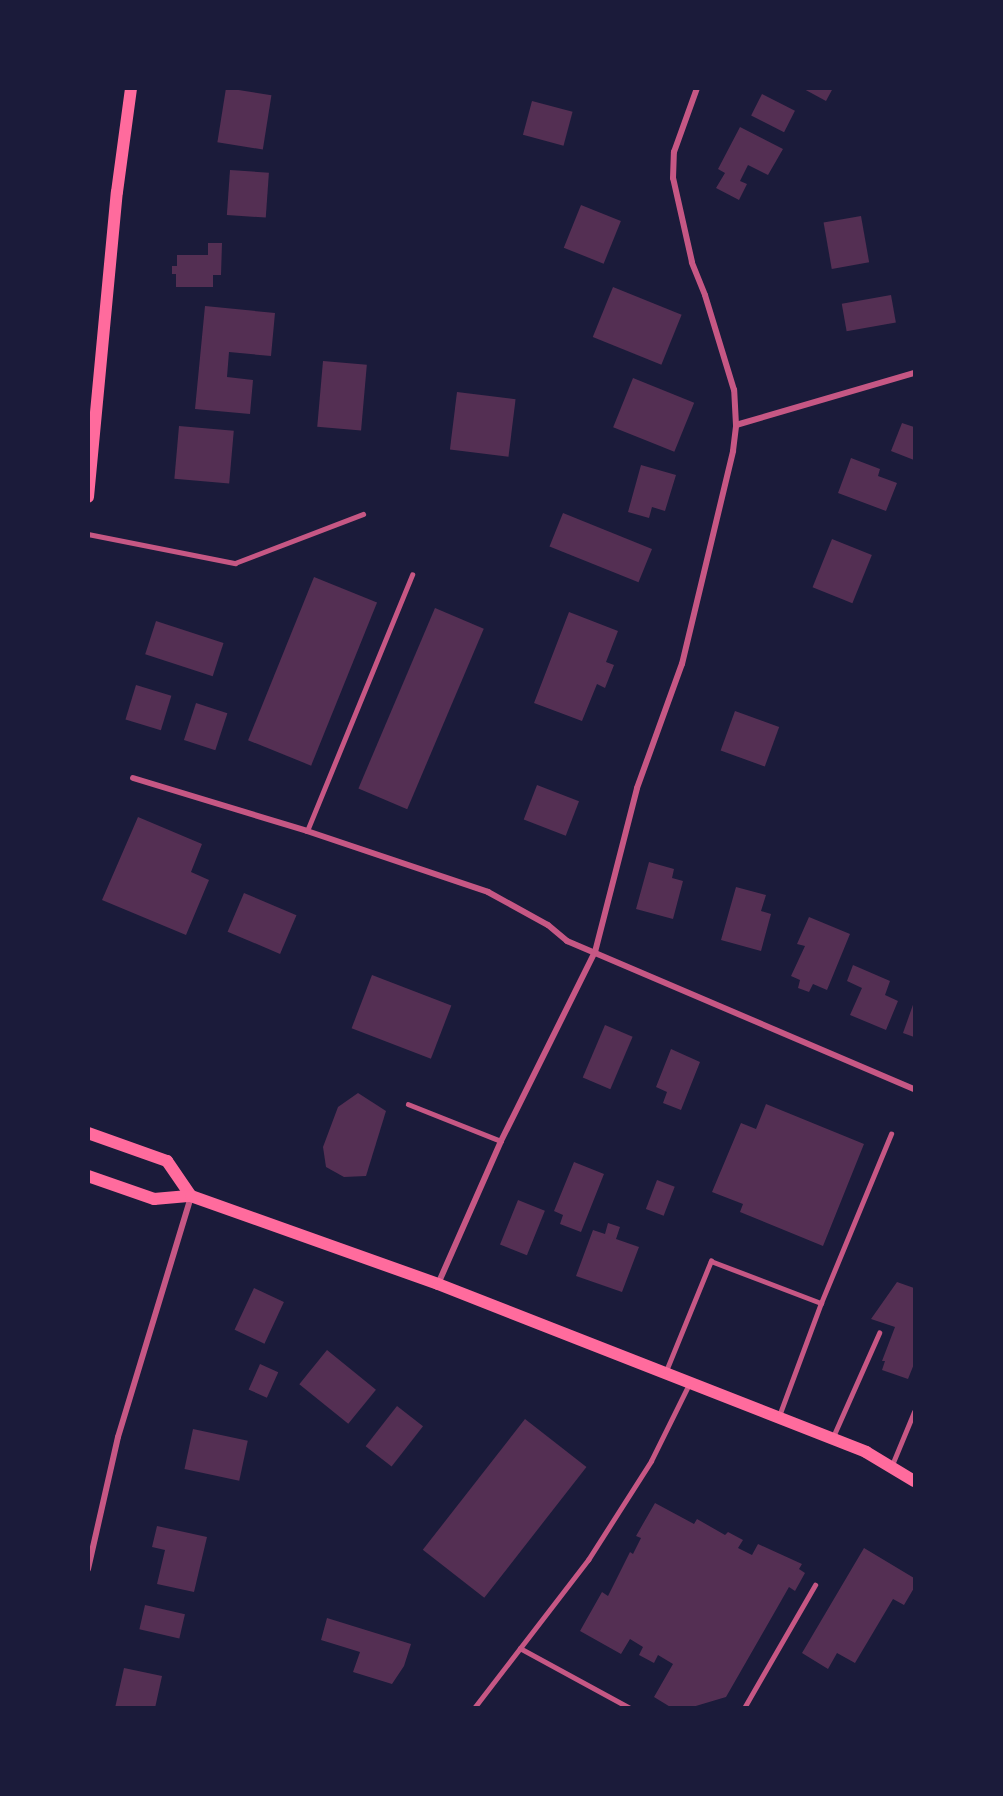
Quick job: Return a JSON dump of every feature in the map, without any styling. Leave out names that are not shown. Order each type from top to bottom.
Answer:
[{"type":"main road","points":[[88,497],[117,192],[130,88]]},
{"type":"main road","points":[[88,1133],[167,1161],[191,1196]]},
{"type":"main road","points":[[88,1176],[154,1199],[191,1196],[438,1284],[664,1375],[866,1452],[915,1481]]},
{"type":"street","points":[[438,1284],[501,1141],[595,952],[638,788],[681,664],[733,451],[736,425],[734,390],[705,295],[692,262],[673,178],[676,143],[697,88]]},
{"type":"street","points":[[736,425],[915,373]]},
{"type":"street","points":[[133,778],[307,831],[488,892],[548,925],[567,941],[915,1089]]},
{"type":"street","points":[[88,1569],[118,1437],[191,1196]]},
{"type":"lane","points":[[88,534],[235,563],[363,514]]},
{"type":"lane","points":[[307,831],[412,575]]},
{"type":"lane","points":[[408,1104],[501,1141]]},
{"type":"lane","points":[[778,1418],[821,1303],[891,1134]]},
{"type":"lane","points":[[664,1375],[711,1261],[821,1303]]},
{"type":"lane","points":[[832,1439],[879,1333]]},
{"type":"lane","points":[[474,1707],[588,1560],[651,1461],[689,1384]]},
{"type":"lane","points":[[891,1467],[915,1412]]},
{"type":"lane","points":[[744,1707],[815,1586]]},
{"type":"lane","points":[[520,1648],[630,1707]]},
{"type":"building","points":[[226,88],[271,95],[263,150],[217,142]]},
{"type":"building","points":[[802,88],[833,88],[826,101]]},
{"type":"building","points":[[762,94],[795,111],[784,132],[751,115]]},
{"type":"building","points":[[532,101],[573,112],[564,146],[523,135]]},
{"type":"building","points":[[740,127],[783,149],[768,175],[748,165],[740,181],[747,184],[739,200],[716,188],[725,173],[718,169]]},
{"type":"building","points":[[230,170],[269,173],[266,218],[227,215]]},
{"type":"building","points":[[581,205],[621,221],[604,264],[564,248]]},
{"type":"building","points":[[861,216],[869,262],[832,269],[824,223]]},
{"type":"building","points":[[208,243],[222,243],[221,275],[213,275],[213,287],[176,287],[176,274],[172,274],[172,266],[177,266],[177,255],[208,255]]},
{"type":"building","points":[[613,287],[682,315],[661,365],[593,337]]},
{"type":"building","points":[[891,295],[896,323],[847,331],[842,304]]},
{"type":"building","points":[[205,306],[275,313],[271,356],[229,352],[227,377],[253,380],[250,414],[195,409]]},
{"type":"building","points":[[323,361],[367,365],[361,431],[317,427]]},
{"type":"building","points":[[633,378],[694,403],[674,452],[613,427]]},
{"type":"building","points":[[457,392],[516,399],[508,457],[450,450]]},
{"type":"building","points":[[902,423],[914,427],[914,460],[891,451]]},
{"type":"building","points":[[179,426],[234,431],[229,484],[174,479]]},
{"type":"building","points":[[851,458],[880,469],[878,476],[897,483],[886,511],[838,493]]},
{"type":"building","points":[[641,465],[676,475],[665,511],[652,507],[649,518],[628,512]]},
{"type":"building","points":[[563,513],[652,549],[639,582],[550,546]]},
{"type":"building","points":[[832,539],[872,555],[852,603],[813,587]]},
{"type":"building","points":[[314,577],[377,602],[311,766],[248,740]]},
{"type":"building","points":[[435,608],[484,629],[407,809],[358,788]]},
{"type":"building","points":[[569,612],[618,631],[606,662],[614,665],[605,688],[597,684],[582,721],[534,703]]},
{"type":"building","points":[[156,621],[224,643],[213,676],[145,654]]},
{"type":"building","points":[[136,685],[171,696],[161,730],[125,719]]},
{"type":"building","points":[[196,703],[227,713],[215,750],[184,740]]},
{"type":"building","points":[[735,711],[779,727],[765,767],[721,750]]},
{"type":"building","points":[[537,785],[579,801],[566,836],[524,820]]},
{"type":"building","points":[[138,817],[202,844],[191,872],[209,880],[186,935],[102,900]]},
{"type":"building","points":[[649,862],[674,869],[672,878],[683,881],[673,919],[636,909]]},
{"type":"building","points":[[736,887],[766,895],[761,911],[771,914],[761,951],[721,940]]},
{"type":"building","points":[[244,893],[296,915],[280,954],[228,932]]},
{"type":"building","points":[[809,917],[850,934],[827,990],[813,984],[809,992],[798,988],[800,980],[791,976],[805,946],[797,944]]},
{"type":"building","points":[[853,965],[890,981],[885,995],[898,1001],[886,1030],[850,1015],[862,988],[847,981]]},
{"type":"building","points":[[372,975],[451,1005],[431,1059],[352,1028]]},
{"type":"building","points":[[914,1002],[914,1037],[903,1033]]},
{"type":"building","points":[[605,1025],[633,1037],[610,1089],[583,1077]]},
{"type":"building","points":[[671,1049],[700,1062],[681,1110],[663,1103],[667,1092],[656,1087]]},
{"type":"building","points":[[358,1093],[386,1111],[366,1176],[344,1177],[326,1167],[323,1147],[338,1107]]},
{"type":"building","points":[[766,1104],[864,1144],[823,1246],[740,1212],[743,1204],[712,1192],[741,1123],[756,1129]]},
{"type":"building","points":[[574,1162],[604,1174],[581,1232],[560,1224],[563,1215],[554,1211]]},
{"type":"building","points":[[657,1180],[675,1187],[664,1216],[646,1209]]},
{"type":"building","points":[[518,1200],[545,1211],[527,1255],[500,1245]]},
{"type":"building","points":[[608,1223],[620,1227],[616,1239],[639,1247],[622,1292],[576,1276],[593,1230],[605,1234]]},
{"type":"building","points":[[897,1282],[914,1288],[914,1364],[908,1379],[882,1370],[885,1361],[882,1361],[895,1327],[871,1319]]},
{"type":"building","points":[[254,1288],[284,1302],[264,1344],[235,1330]]},
{"type":"building","points":[[327,1350],[376,1390],[348,1424],[299,1384]]},
{"type":"building","points":[[260,1364],[278,1372],[267,1398],[249,1390]]},
{"type":"building","points":[[397,1406],[423,1426],[392,1467],[366,1446]]},
{"type":"building","points":[[525,1419],[586,1467],[484,1598],[423,1550]]},
{"type":"building","points":[[193,1429],[248,1441],[239,1481],[184,1469]]},
{"type":"building","points":[[655,1503],[694,1524],[697,1519],[725,1535],[728,1532],[743,1540],[738,1548],[752,1555],[758,1544],[802,1564],[799,1569],[805,1573],[795,1591],[789,1587],[726,1697],[689,1708],[672,1708],[654,1697],[673,1664],[658,1655],[654,1663],[639,1655],[643,1647],[630,1639],[621,1654],[580,1631],[602,1592],[608,1596],[630,1552],[633,1554],[641,1538],[636,1536]]},
{"type":"building","points":[[157,1526],[207,1537],[194,1592],[157,1584],[165,1550],[152,1547]]},
{"type":"building","points":[[864,1548],[914,1578],[914,1588],[904,1605],[893,1599],[855,1663],[837,1653],[828,1669],[802,1653]]},
{"type":"building","points":[[145,1605],[185,1614],[179,1639],[139,1629]]},
{"type":"building","points":[[327,1618],[411,1644],[404,1666],[392,1684],[353,1672],[360,1652],[321,1640]]},
{"type":"building","points":[[124,1668],[162,1676],[155,1708],[115,1708]]}]
